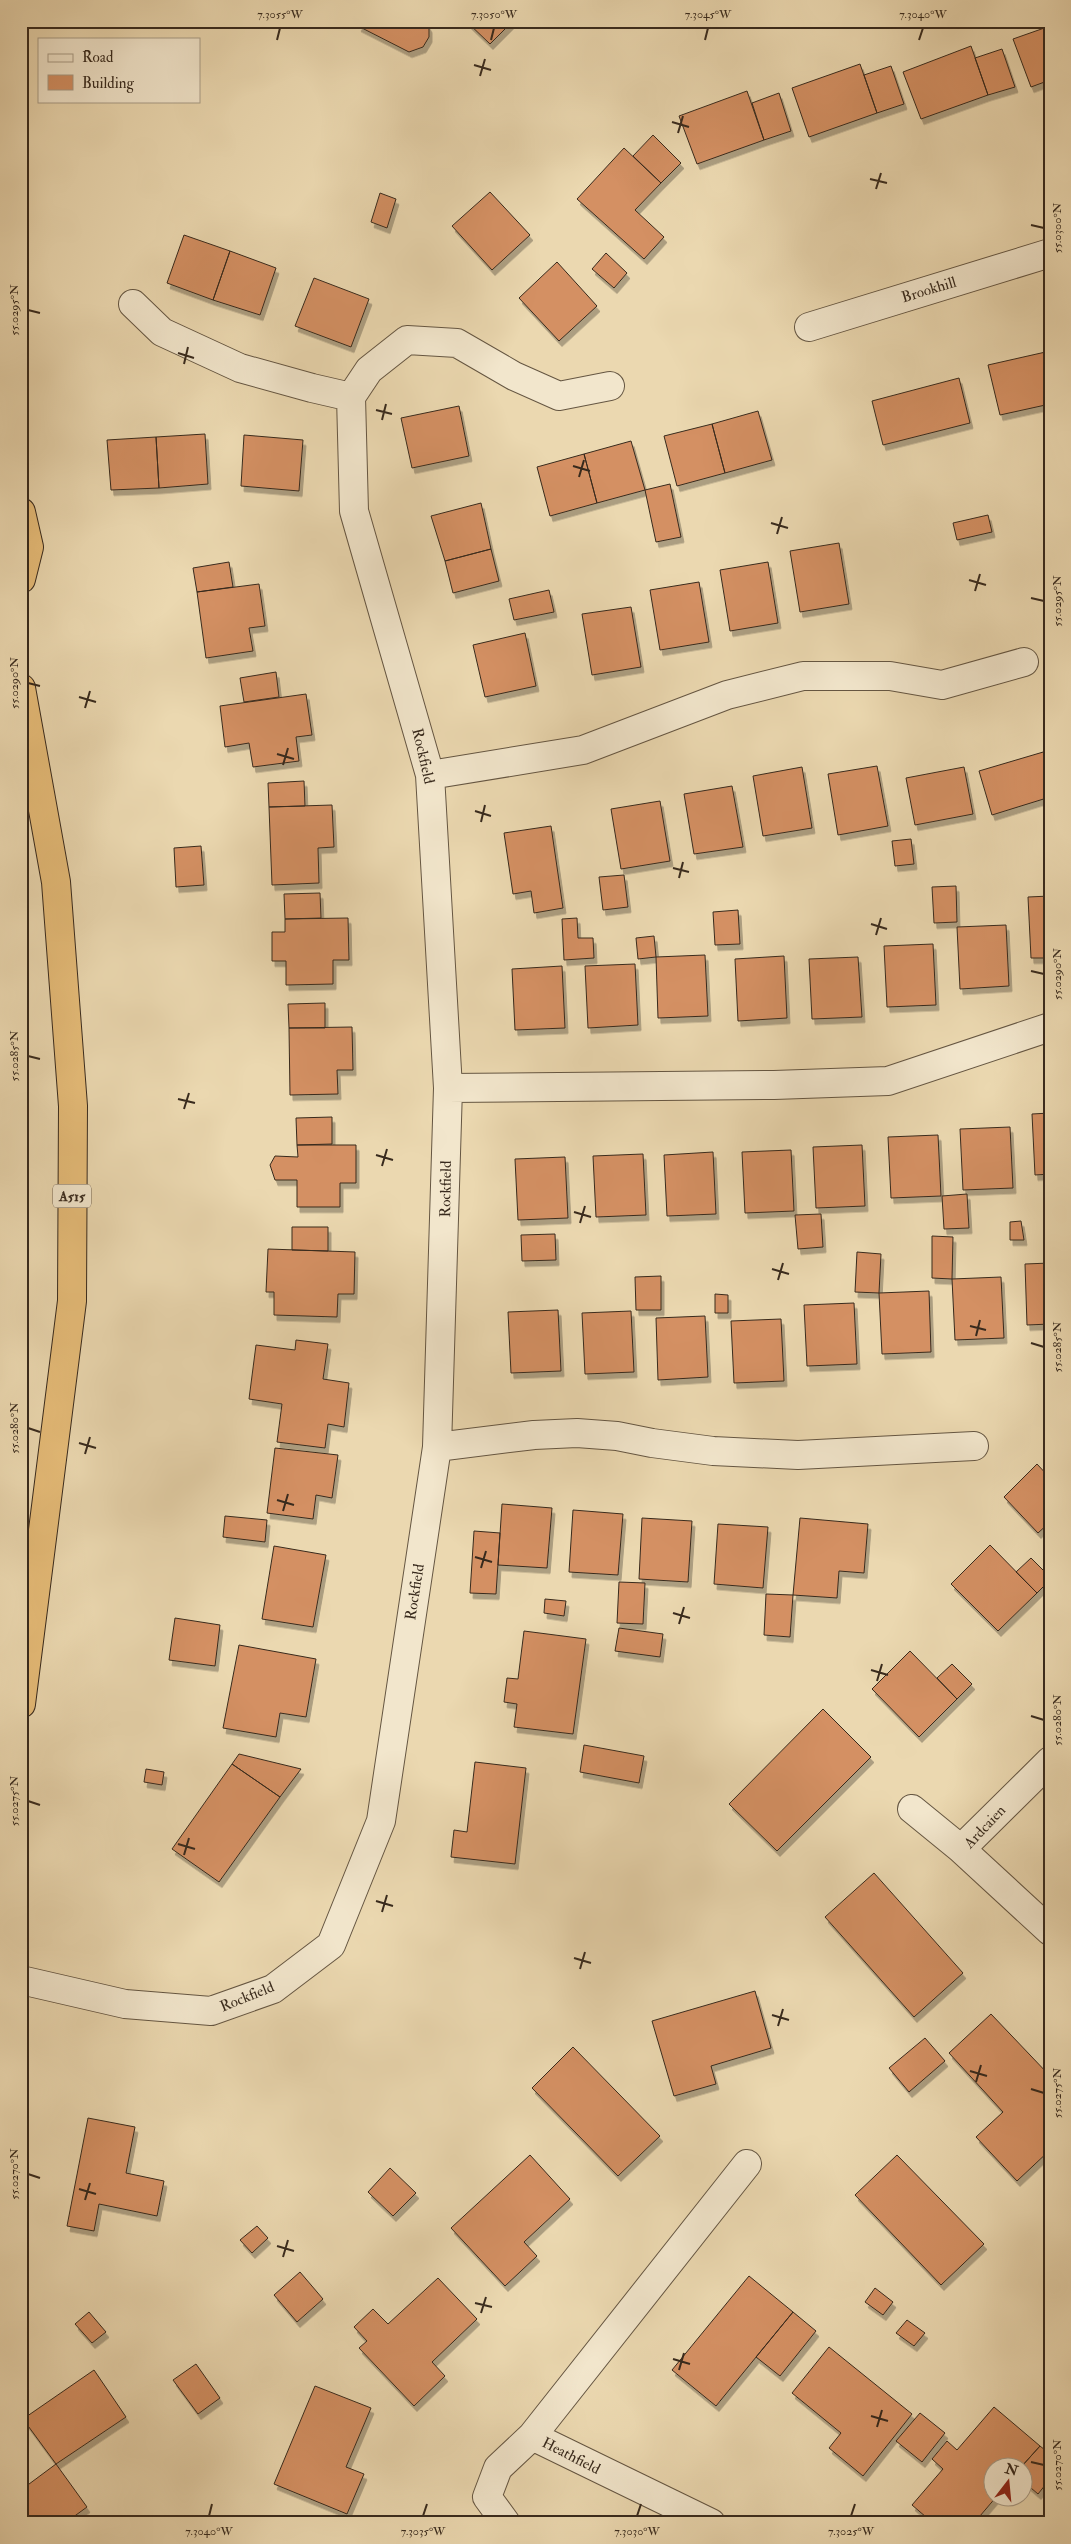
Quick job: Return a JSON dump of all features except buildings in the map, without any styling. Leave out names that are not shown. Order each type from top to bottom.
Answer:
[{"type":"highway","points":[[21,512],[29,547],[21,580]]},
{"type":"highway","name":"A515","points":[[21,688],[56,882],[73,1106],[72,1301],[21,1704]]},
{"type":"street","name":"Brookhill","points":[[809,327],[1050,253]]},
{"type":"street","points":[[133,304],[162,332],[240,368],[351,397],[370,370],[407,340],[457,344],[514,376],[559,396],[610,386]]},
{"type":"street","name":"Rockfield","points":[[21,1980],[125,2004],[211,2011],[273,1989],[331,1945],[381,1821],[437,1447],[444,1287],[448,1088],[430,775],[354,511],[351,397]]},
{"type":"street","points":[[430,775],[583,750],[727,694],[803,676],[890,676],[942,685],[1024,662]]},
{"type":"street","points":[[448,1088],[774,1085],[888,1081],[1050,1027]]},
{"type":"street","points":[[437,1447],[534,1435],[577,1433],[617,1436],[652,1443],[713,1450],[798,1455],[974,1446]]},
{"type":"street","name":"Ardcaien","points":[[1050,1762],[962,1849],[1050,1932]]},
{"type":"street","points":[[912,1809],[962,1849]]},
{"type":"street","points":[[532,2436],[748,2164]]},
{"type":"street","name":"Heathfield","points":[[506,2523],[487,2497],[498,2468],[532,2436],[710,2523]]}]
